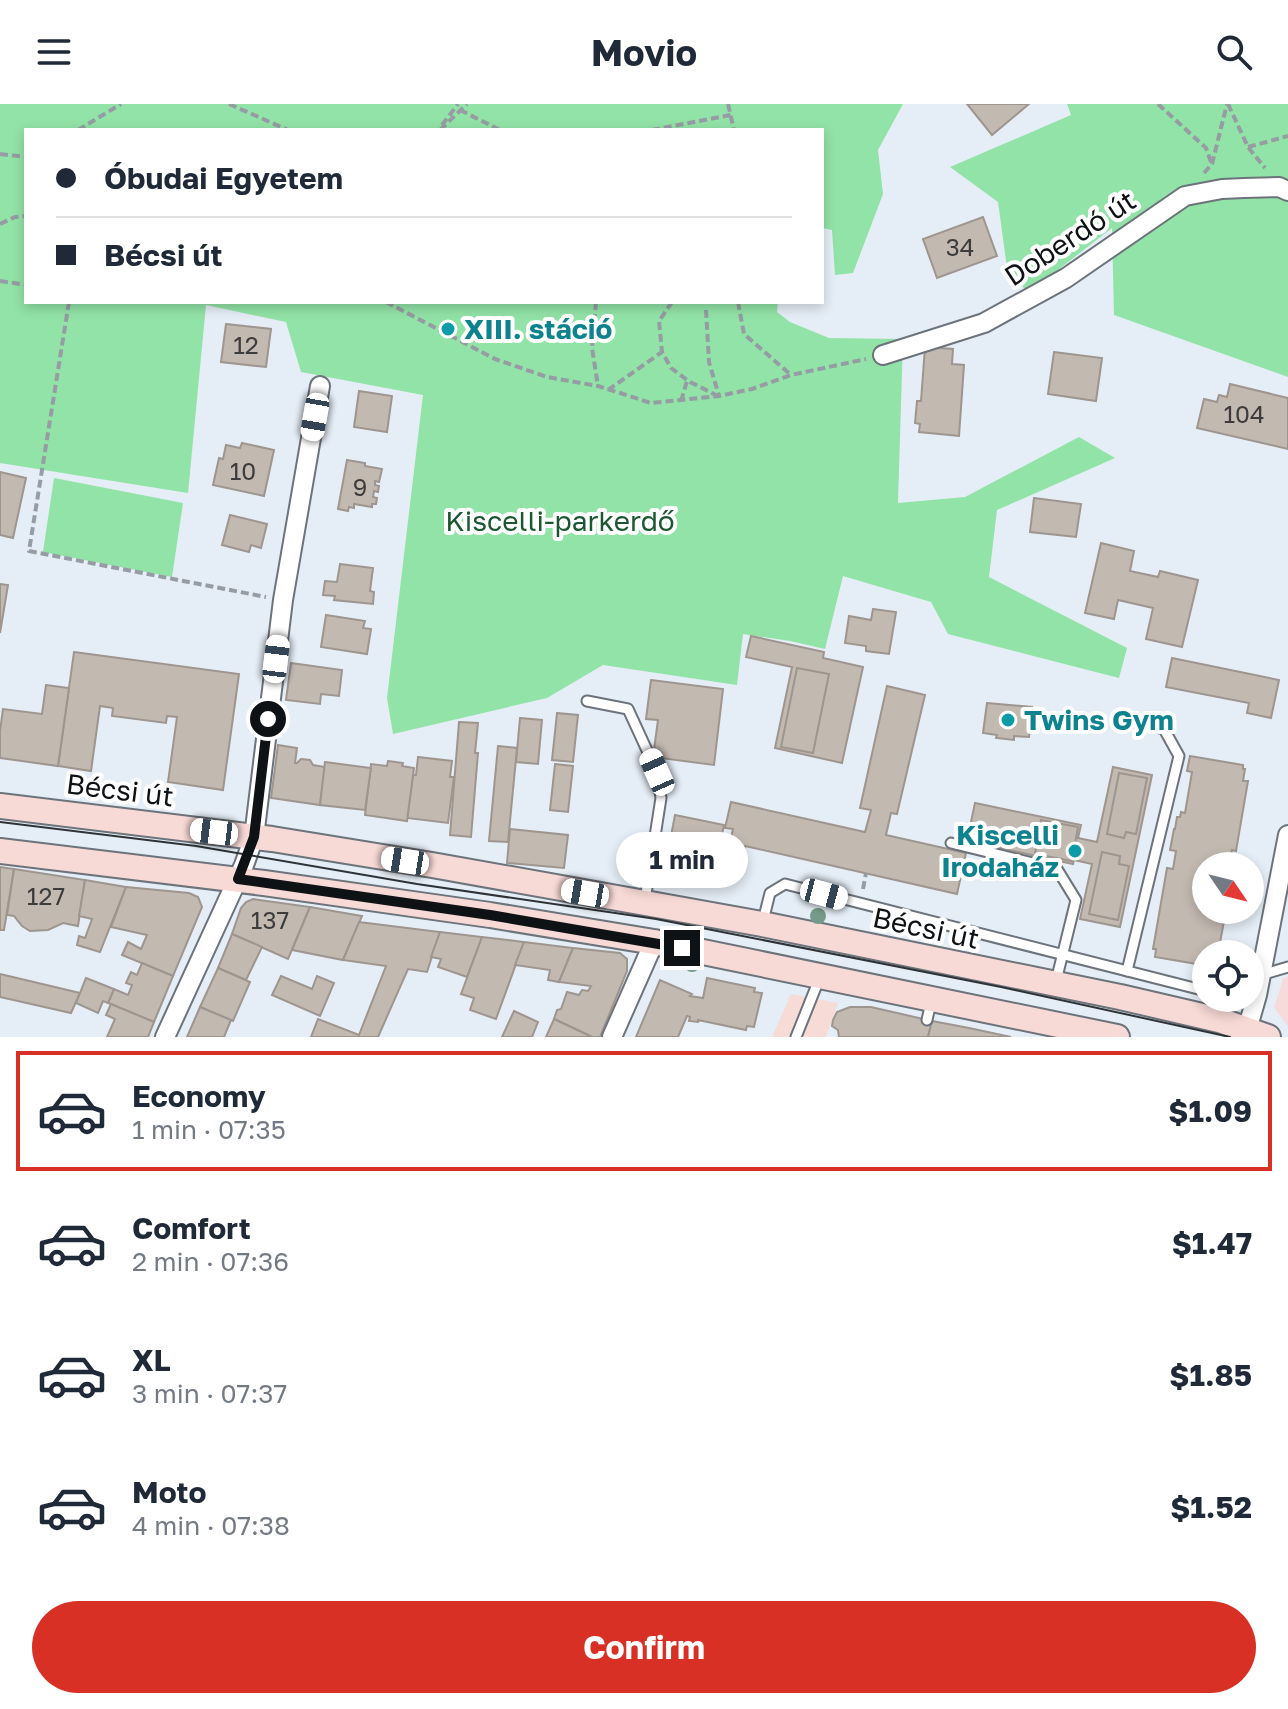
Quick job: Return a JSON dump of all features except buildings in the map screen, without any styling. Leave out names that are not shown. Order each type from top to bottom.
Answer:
[{"type":"main road","name":"Bécsi út","points":[[0,806],[254,837],[432,865],[762,924],[1219,1020],[1254,1035]]},
{"type":"main road","points":[[0,851],[238,879],[654,942],[820,977],[929,1009],[1117,1037]]},
{"type":"street","name":"Doberdó út","points":[[883,355],[984,323],[1066,278],[1185,196],[1222,189],[1279,187],[1288,191]]},
{"type":"street","points":[[165,1037],[238,879],[254,837],[283,600],[320,386]]},
{"type":"street","points":[[1264,961],[1286,859],[1288,835]]},
{"type":"street","points":[[612,1037],[654,942]]},
{"type":"street","points":[[1254,1035],[1257,1012]]},
{"type":"lane","points":[[587,701],[628,709],[657,772],[661,798],[645,903]]},
{"type":"lane","points":[[1127,971],[1179,756],[1164,729],[1131,721]]},
{"type":"lane","points":[[951,843],[1057,869],[1076,900],[1055,984]]},
{"type":"lane","points":[[762,924],[770,893],[785,884],[1192,987]]},
{"type":"lane","points":[[1264,974],[1288,967]]},
{"type":"lane","points":[[796,1037],[820,977]]},
{"type":"path","points":[[81,128],[121,104]]},
{"type":"path","points":[[229,104],[283,128]]},
{"type":"path","points":[[440,128],[458,104]]},
{"type":"path","points":[[441,128],[467,104]]},
{"type":"path","points":[[728,104],[734,128]]},
{"type":"path","points":[[1158,104],[1206,148],[1212,164]]},
{"type":"path","points":[[1185,196],[1212,164],[1228,104]]},
{"type":"path","points":[[1228,104],[1248,147],[1288,136]]},
{"type":"path","points":[[460,110],[496,128]]},
{"type":"path","points":[[663,128],[731,115]]},
{"type":"path","points":[[0,154],[24,158]]},
{"type":"path","points":[[0,224],[24,216]]},
{"type":"path","points":[[0,281],[24,285]]},
{"type":"path","points":[[69,304],[29,551],[283,600]]},
{"type":"path","points":[[390,304],[495,359],[547,377],[598,386],[651,403],[719,396],[752,389],[791,375],[883,355]]},
{"type":"path","points":[[596,304],[592,348],[598,386]]},
{"type":"path","points":[[671,304],[659,321],[662,352],[671,368],[719,396]]},
{"type":"path","points":[[738,304],[744,334],[791,375]]},
{"type":"path","points":[[706,310],[709,362],[719,396]]},
{"type":"path","points":[[608,390],[662,352]]},
{"type":"path","points":[[681,401],[687,380]]},
{"type":"path","points":[[863,890],[866,873]]},
{"type":"shaded area","points":[[1288,976],[1288,1026],[1274,1008],[1283,979]]},
{"type":"shaded area","points":[[791,994],[838,1003],[826,1037],[772,1037]]},
{"type":"green space","name":"Kiscelli-parkerdő","points":[[0,104],[903,104],[878,150],[883,194],[853,273],[835,275],[832,230],[824,228],[824,128],[24,128],[24,304],[778,304],[777,312],[790,322],[829,338],[903,339],[898,503],[965,497],[1079,437],[1115,458],[997,510],[989,577],[1127,648],[1119,678],[948,634],[931,602],[843,576],[825,649],[743,634],[737,685],[603,665],[547,698],[393,734],[387,698],[423,395],[301,372],[286,322],[206,305],[188,493],[0,463]]},
{"type":"green space","points":[[1067,104],[1288,104],[1288,377],[1114,315],[1112,228],[1028,293],[1007,268],[998,202],[950,167],[1071,115]]},
{"type":"green space","points":[[54,478],[183,503],[172,577],[43,552]]},
{"type":"tram line","points":[[0,822],[196,846],[417,884],[656,919],[1001,987],[1230,1037]]},
{"type":"place","name":"XIII. stáció","points":[[448,329]]},
{"type":"place","name":"Twins Gym","points":[[1008,720]]},
{"type":"place","name":"Kiscelli Irodaház","points":[[1075,851]]},
{"type":"route","points":[[268,719],[254,837],[238,879],[490,915],[682,948]]}]
